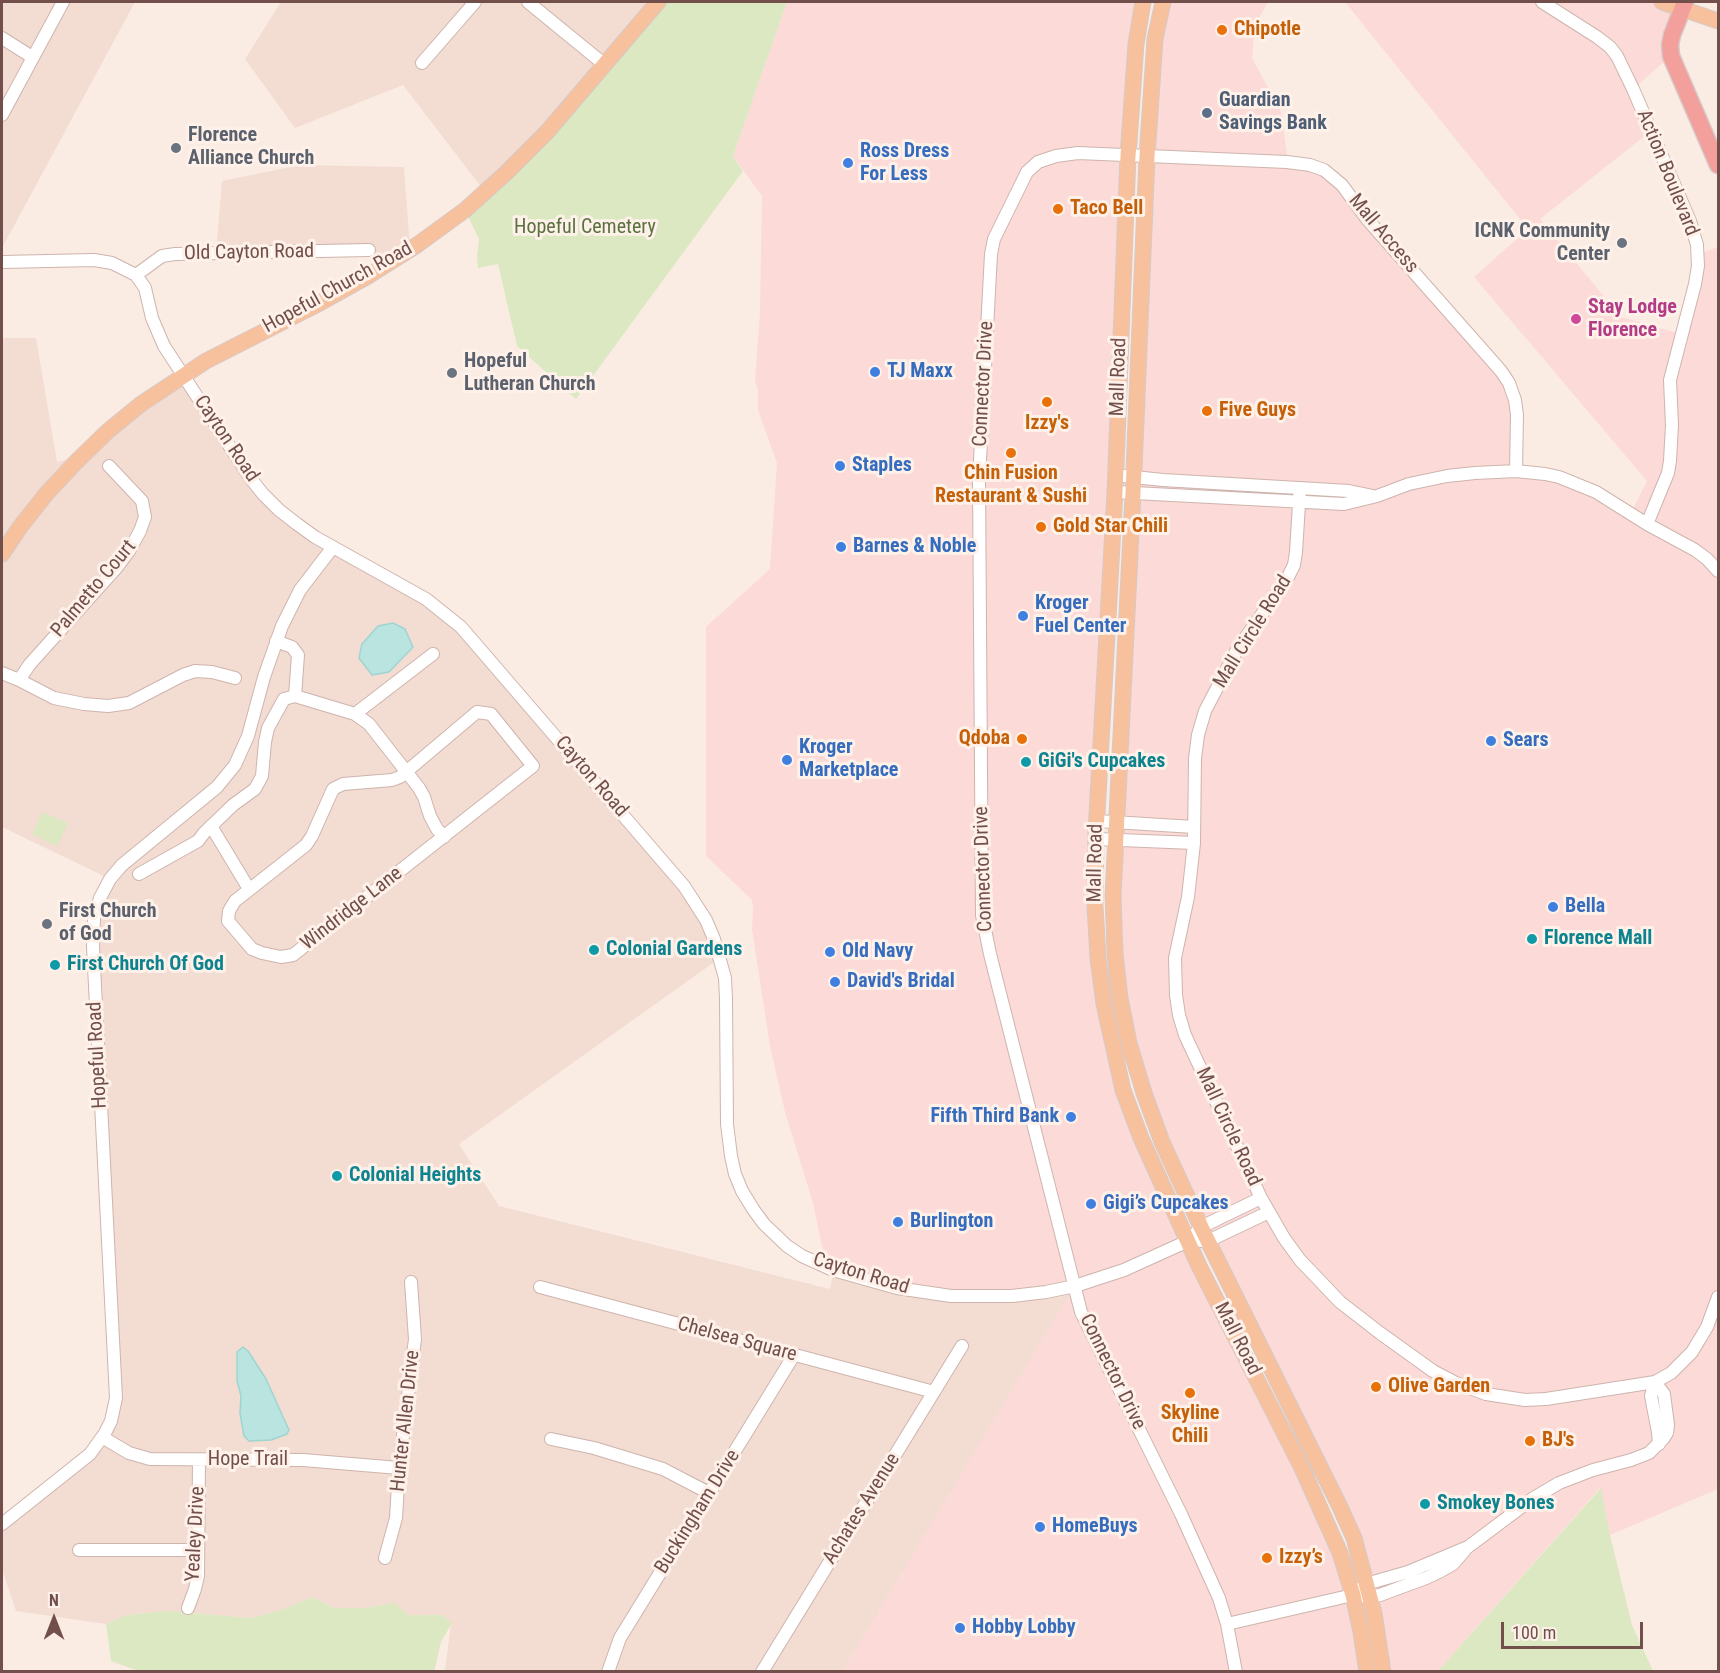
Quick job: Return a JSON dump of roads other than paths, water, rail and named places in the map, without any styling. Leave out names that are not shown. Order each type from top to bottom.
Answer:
[{"type":"highway","points":[[1683,5],[1672,35],[1671,56],[1719,165]]},
{"type":"main road","name":"Hopeful Church Road","points":[[2,554],[20,526],[47,493],[108,431],[133,410],[183,375],[229,348],[316,305],[368,276],[417,245],[455,217],[527,153],[567,111],[658,2]]},
{"type":"main road","name":"Mall Road","points":[[1143,2],[1136,44],[1128,156],[1115,492],[1096,839],[1095,905],[1098,958],[1104,1004],[1123,1090],[1141,1138],[1188,1241],[1302,1468],[1340,1553],[1353,1594],[1366,1671]]},
{"type":"main road","name":"Mall Road","points":[[1163,2],[1155,39],[1147,157],[1113,896],[1115,954],[1120,998],[1129,1043],[1162,1142],[1201,1227],[1354,1538],[1368,1591],[1383,1671]]},
{"type":"main road","points":[[1662,2],[1683,5],[1719,21]]},
{"type":"street","points":[[2,115],[63,2]]},
{"type":"street","points":[[422,63],[475,2]]},
{"type":"street","points":[[528,2],[605,65]]},
{"type":"street","name":"Action Boulevard","points":[[1542,2],[1597,36],[1617,56],[1690,221],[1697,245],[1698,266],[1695,284],[1670,380],[1672,425],[1668,473],[1647,524]]},
{"type":"street","points":[[2,39],[32,57]]},
{"type":"street","name":"Connector Drive","points":[[1128,156],[1078,153],[1056,156],[1038,162],[1028,172],[994,239],[991,254],[979,479],[982,915],[990,954],[1085,1321],[1181,1514],[1219,1598],[1227,1624],[1236,1671]]},
{"type":"street","name":"Mall Access","points":[[1128,156],[1287,162],[1317,167],[1329,174],[1342,185],[1367,219],[1502,371],[1515,400],[1516,471]]},
{"type":"street","name":"Old Cayton Road","points":[[136,275],[162,256],[175,254],[369,250]]},
{"type":"street","points":[[2,262],[94,260],[112,263],[136,275]]},
{"type":"street","name":"Cayton Road","points":[[136,275],[145,288],[164,346],[263,494],[297,524],[426,599],[461,627],[696,902],[714,939],[724,978],[727,1124],[731,1156],[742,1191],[775,1236],[802,1256],[826,1268],[897,1288],[924,1293],[974,1297],[1012,1296],[1075,1286],[1124,1270],[1188,1241]]},
{"type":"street","name":"Palmetto Court","points":[[19,680],[30,664],[117,567],[140,531],[145,517],[142,501],[109,466]]},
{"type":"street","points":[[1115,492],[1344,504],[1377,496],[1409,484],[1443,477],[1516,471],[1559,477],[1596,492],[1647,524],[1695,550],[1719,571]]},
{"type":"street","points":[[1115,476],[1349,491],[1377,496]]},
{"type":"street","name":"Mall Circle Road","points":[[1299,488],[1294,565],[1287,579],[1238,648],[1205,711],[1198,735],[1195,758],[1194,843],[1188,897],[1175,958],[1179,1014],[1185,1035],[1261,1198],[1284,1238],[1300,1260],[1340,1302],[1433,1371],[1456,1383],[1486,1394],[1525,1400],[1546,1399],[1655,1382],[1671,1373],[1692,1352],[1707,1327],[1719,1297]]},
{"type":"street","name":"Hopeful Road","points":[[2,1524],[90,1454],[111,1421],[114,1409],[116,1386],[93,947],[94,918],[100,898],[110,879],[122,865],[217,787],[235,765],[248,736],[264,677],[290,608],[300,590],[333,547]]},
{"type":"street","points":[[276,641],[292,647],[298,655],[295,696]]},
{"type":"street","points":[[355,714],[433,654]]},
{"type":"street","points":[[2,673],[54,698],[108,706],[129,703],[195,671],[212,672],[235,678]]},
{"type":"street","points":[[139,874],[198,842],[233,805],[255,789],[262,776],[268,728],[282,701],[295,696],[355,714],[369,724],[419,788],[433,823],[444,837]]},
{"type":"street","name":"Windridge Lane","points":[[477,712],[491,714],[532,766],[444,837],[293,955],[281,957],[252,949],[228,921],[229,911],[235,901],[306,845],[330,794],[337,786],[357,782],[392,780],[400,777],[477,712]]},
{"type":"street","points":[[1097,821],[1194,827]]},
{"type":"street","points":[[211,826],[249,889]]},
{"type":"street","points":[[1096,839],[1194,843]]},
{"type":"street","points":[[1188,1241],[1201,1227],[1261,1198]]},
{"type":"street","points":[[1188,1241],[1208,1241],[1269,1212]]},
{"type":"street","name":"Hunter Allen Drive","points":[[385,1558],[396,1518],[399,1468],[415,1339],[411,1282]]},
{"type":"street","name":"Chelsea Square","points":[[540,1287],[934,1392]]},
{"type":"street","name":"Achates Avenue","points":[[762,1671],[962,1346]]},
{"type":"street","name":"Buckingham Drive","points":[[608,1671],[620,1638],[794,1355]]},
{"type":"street","points":[[1227,1624],[1368,1591],[1380,1595],[1426,1578],[1453,1564],[1468,1547],[1532,1499],[1559,1483],[1593,1470],[1649,1454],[1659,1444],[1651,1396],[1655,1382]]},
{"type":"street","name":"Hope Trail","points":[[102,1437],[129,1453],[150,1459],[303,1460],[399,1468]]},
{"type":"street","points":[[551,1439],[594,1448],[663,1469],[709,1492]]},
{"type":"street","name":"Yealey Drive","points":[[188,1608],[198,1576],[199,1460]]},
{"type":"street","points":[[79,1550],[198,1550]]},
{"type":"water","points":[[393,623],[405,629],[413,647],[389,672],[372,675],[359,658],[362,644],[378,626]]},
{"type":"water","points":[[243,1347],[266,1379],[289,1430],[287,1434],[271,1440],[249,1441],[244,1436],[240,1413],[241,1396],[237,1381],[237,1352]]},
{"type":"place","name":"Chipotle","points":[[1222,30]]},
{"type":"place","name":"Guardian Savings Bank","points":[[1207,113]]},
{"type":"place","name":"Florence Alliance Church","points":[[176,148]]},
{"type":"place","name":"Ross Dress For Less","points":[[848,163]]},
{"type":"place","name":"Taco Bell","points":[[1058,209]]},
{"type":"place","name":"ICNK Community Center","points":[[1622,243]]},
{"type":"place","name":"Stay Lodge Florence","points":[[1576,319]]},
{"type":"place","name":"TJ Maxx","points":[[875,372]]},
{"type":"place","name":"Hopeful Lutheran Church","points":[[452,373]]},
{"type":"place","name":"Izzy's","points":[[1047,402]]},
{"type":"place","name":"Five Guys","points":[[1207,411]]},
{"type":"place","name":"Chin Fusion Restaurant & Sushi","points":[[1011,453]]},
{"type":"place","name":"Staples","points":[[840,466]]},
{"type":"place","name":"Gold Star Chili","points":[[1041,527]]},
{"type":"place","name":"Barnes & Noble","points":[[841,547]]},
{"type":"place","name":"Kroger Fuel Center","points":[[1023,616]]},
{"type":"place","name":"Qdoba","points":[[1022,739]]},
{"type":"place","name":"Sears","points":[[1491,741]]},
{"type":"place","name":"Kroger Marketplace","points":[[787,760]]},
{"type":"place","name":"GiGi's Cupcakes","points":[[1026,762]]},
{"type":"place","name":"Bella","points":[[1553,907]]},
{"type":"place","name":"First Church of God","points":[[47,924]]},
{"type":"place","name":"Florence Mall","points":[[1532,939]]},
{"type":"place","name":"Colonial Gardens","points":[[594,950]]},
{"type":"place","name":"Old Navy","points":[[830,952]]},
{"type":"place","name":"First Church Of God","points":[[55,965]]},
{"type":"place","name":"David's Bridal","points":[[835,982]]},
{"type":"place","name":"Fifth Third Bank","points":[[1071,1117]]},
{"type":"place","name":"Colonial Heights","points":[[337,1176]]},
{"type":"place","name":"Gigi’s Cupcakes","points":[[1091,1204]]},
{"type":"place","name":"Burlington","points":[[898,1222]]},
{"type":"place","name":"Olive Garden","points":[[1376,1387]]},
{"type":"place","name":"Skyline Chili","points":[[1190,1393]]},
{"type":"place","name":"BJ's","points":[[1530,1441]]},
{"type":"place","name":"Smokey Bones","points":[[1425,1504]]},
{"type":"place","name":"HomeBuys","points":[[1040,1527]]},
{"type":"place","name":"Izzy’s","points":[[1267,1558]]},
{"type":"place","name":"Hobby Lobby","points":[[960,1628]]},
{"type":"park label","name":"Hopeful Cemetery","points":[[585,228]]}]
